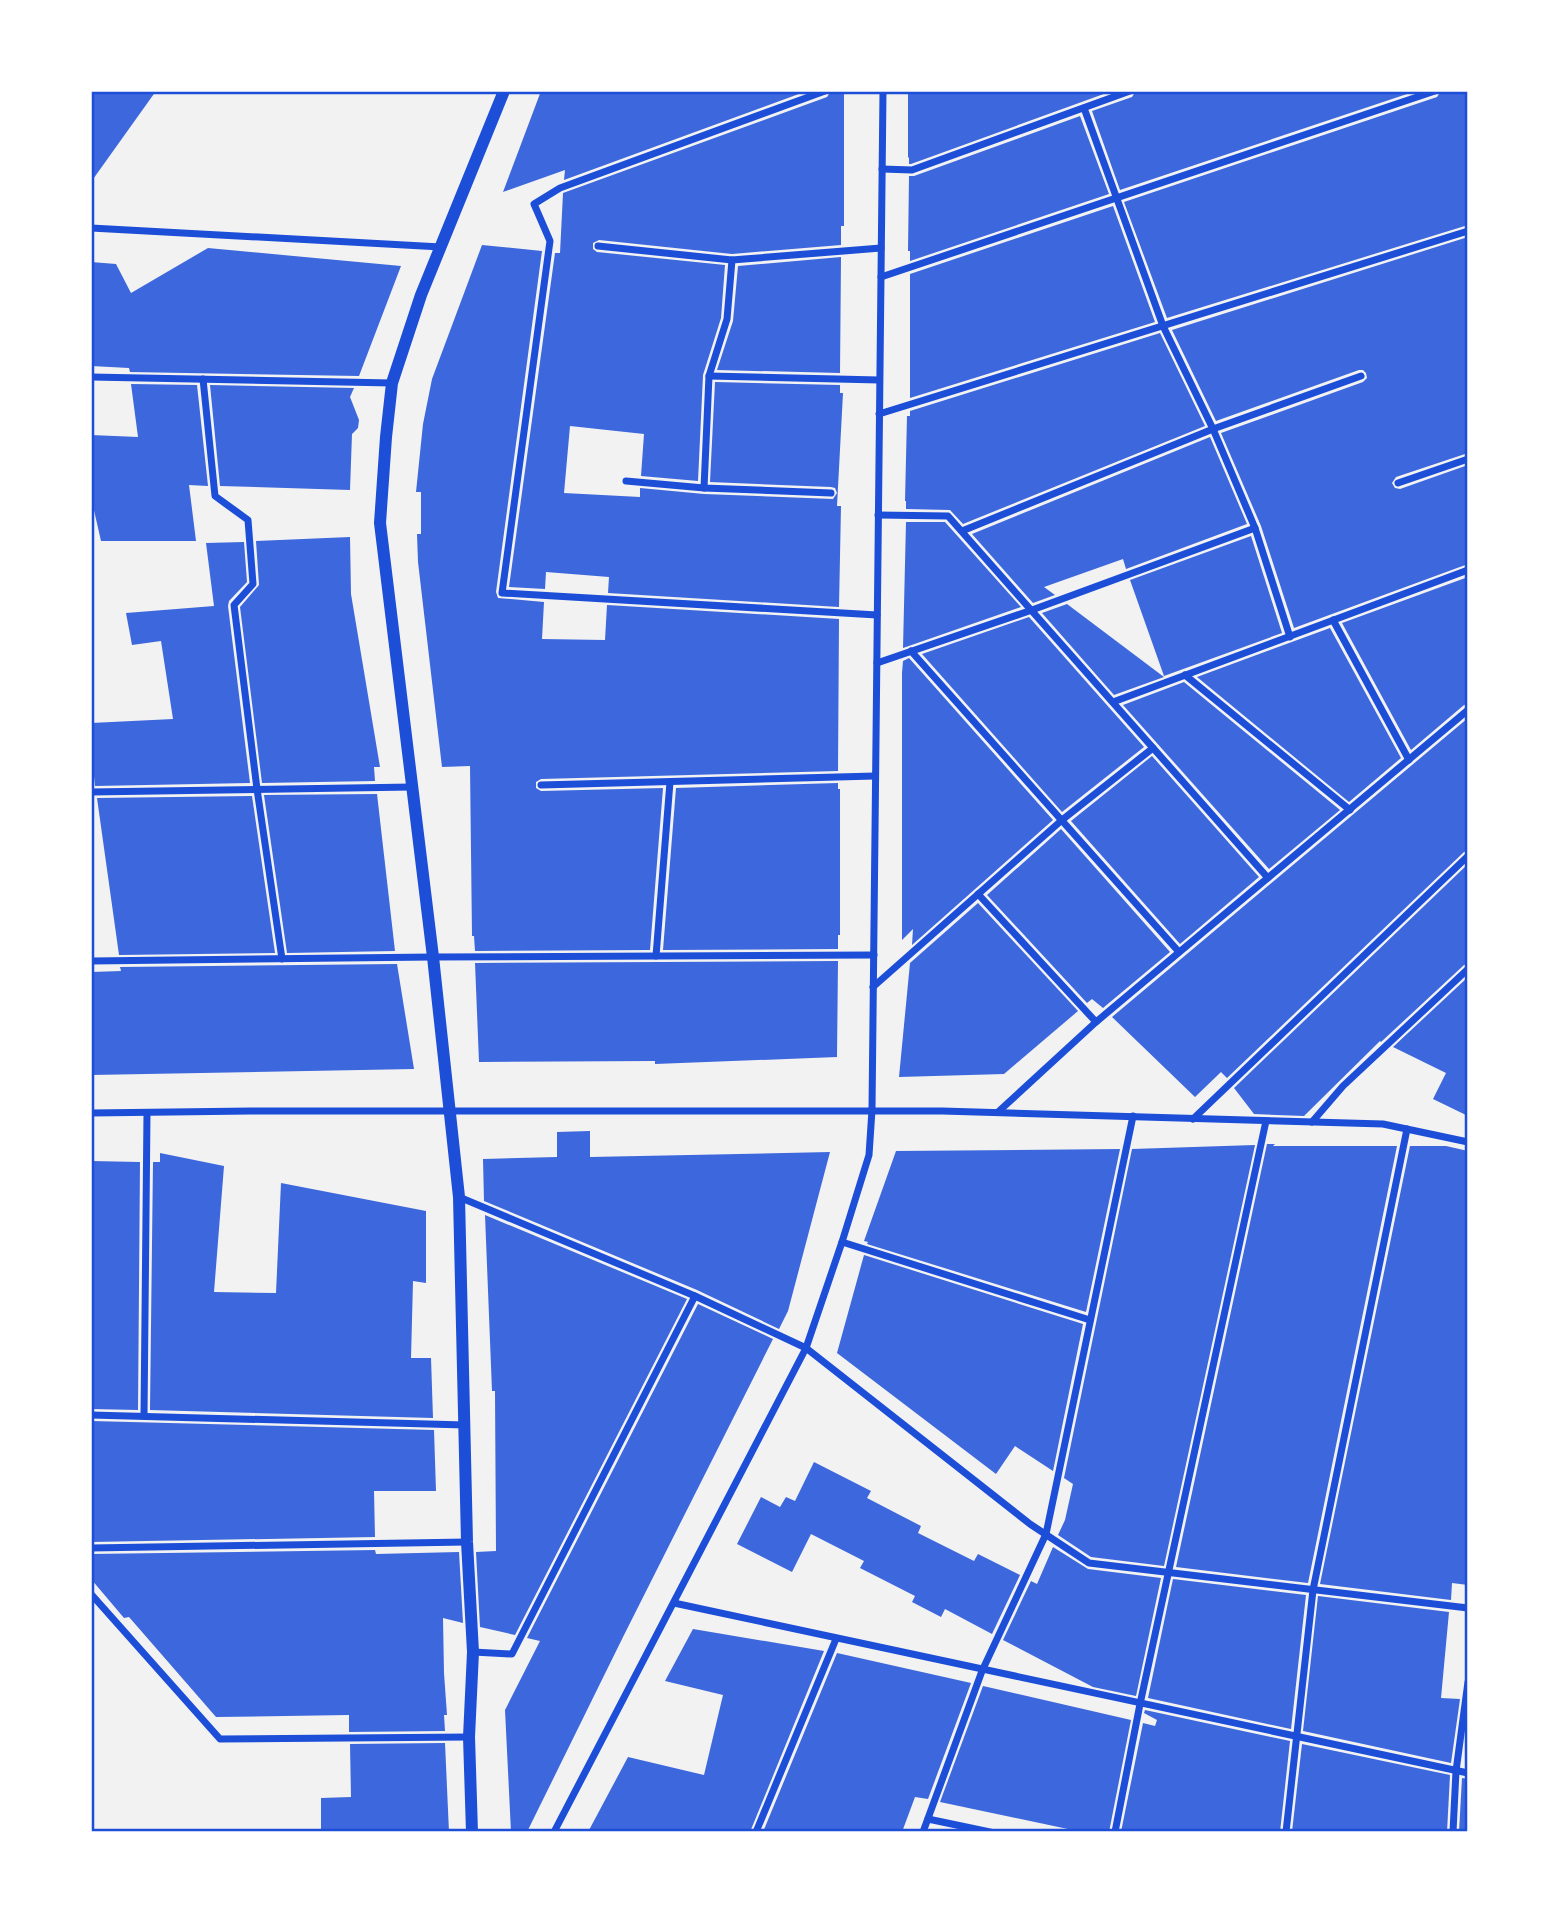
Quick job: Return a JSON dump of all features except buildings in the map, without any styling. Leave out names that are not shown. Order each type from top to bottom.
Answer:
[{"type":"street","points":[[472,1832],[469,1737],[473,1652],[467,1542],[459,1197],[433,957],[380,523],[392,383],[421,295],[504,91]]},
{"type":"street","points":[[825,91],[560,188],[534,204],[551,241],[502,593],[877,615]]},
{"type":"street","points":[[554,1832],[806,1348],[870,1155],[883,91]]},
{"type":"street","points":[[882,169],[912,170],[1130,91]]},
{"type":"street","points":[[881,277],[1435,91]]},
{"type":"street","points":[[1084,108],[1163,326],[1213,429],[1255,528],[1290,636]]},
{"type":"street","points":[[91,228],[441,247]]},
{"type":"street","points":[[879,414],[1468,231]]},
{"type":"street","points":[[598,246],[732,260],[881,248]]},
{"type":"street","points":[[704,488],[709,376],[727,319],[732,260]]},
{"type":"street","points":[[709,376],[879,380]]},
{"type":"street","points":[[962,531],[1213,429],[1361,376]]},
{"type":"street","points":[[91,377],[392,383]]},
{"type":"street","points":[[204,380],[215,496],[248,520],[253,584],[234,606],[282,959]]},
{"type":"street","points":[[1398,483],[1468,459]]},
{"type":"street","points":[[626,481],[704,488],[831,493]]},
{"type":"street","points":[[878,514],[948,516],[1268,878]]},
{"type":"street","points":[[877,663],[1032,610],[1255,528]]},
{"type":"street","points":[[1112,702],[1468,570]]},
{"type":"street","points":[[1333,620],[1409,760]]},
{"type":"street","points":[[911,651],[1180,952]]},
{"type":"street","points":[[1185,675],[1350,810]]},
{"type":"street","points":[[999,1112],[1096,1022],[1468,710]]},
{"type":"street","points":[[873,987],[1062,820],[1153,748]]},
{"type":"street","points":[[541,785],[875,776]]},
{"type":"street","points":[[656,956],[670,782]]},
{"type":"street","points":[[91,792],[412,787]]},
{"type":"street","points":[[1193,1119],[1468,856]]},
{"type":"street","points":[[978,894],[1096,1022]]},
{"type":"street","points":[[91,961],[874,955]]},
{"type":"street","points":[[1312,1122],[1343,1086],[1468,969]]},
{"type":"street","points":[[91,1113],[872,1110],[999,1112],[1383,1124],[1468,1142]]},
{"type":"street","points":[[144,1416],[147,1113]]},
{"type":"street","points":[[923,1832],[982,1671],[1046,1534],[1133,1116]]},
{"type":"street","points":[[1115,1832],[1140,1704],[1266,1121]]},
{"type":"street","points":[[1286,1832],[1313,1590],[1408,1129]]},
{"type":"street","points":[[459,1197],[695,1296],[806,1348],[1019,1516],[1089,1563],[1468,1608]]},
{"type":"street","points":[[842,1242],[1090,1320]]},
{"type":"street","points":[[473,1652],[512,1654],[695,1296]]},
{"type":"street","points":[[91,1415],[466,1425]]},
{"type":"street","points":[[91,1548],[467,1542]]},
{"type":"street","points":[[91,1594],[220,1739],[469,1737]]},
{"type":"street","points":[[674,1603],[1468,1773]]},
{"type":"street","points":[[756,1832],[836,1639]]},
{"type":"street","points":[[1453,1832],[1456,1771],[1468,1682]]},
{"type":"street","points":[[928,1819],[990,1832]]}]
